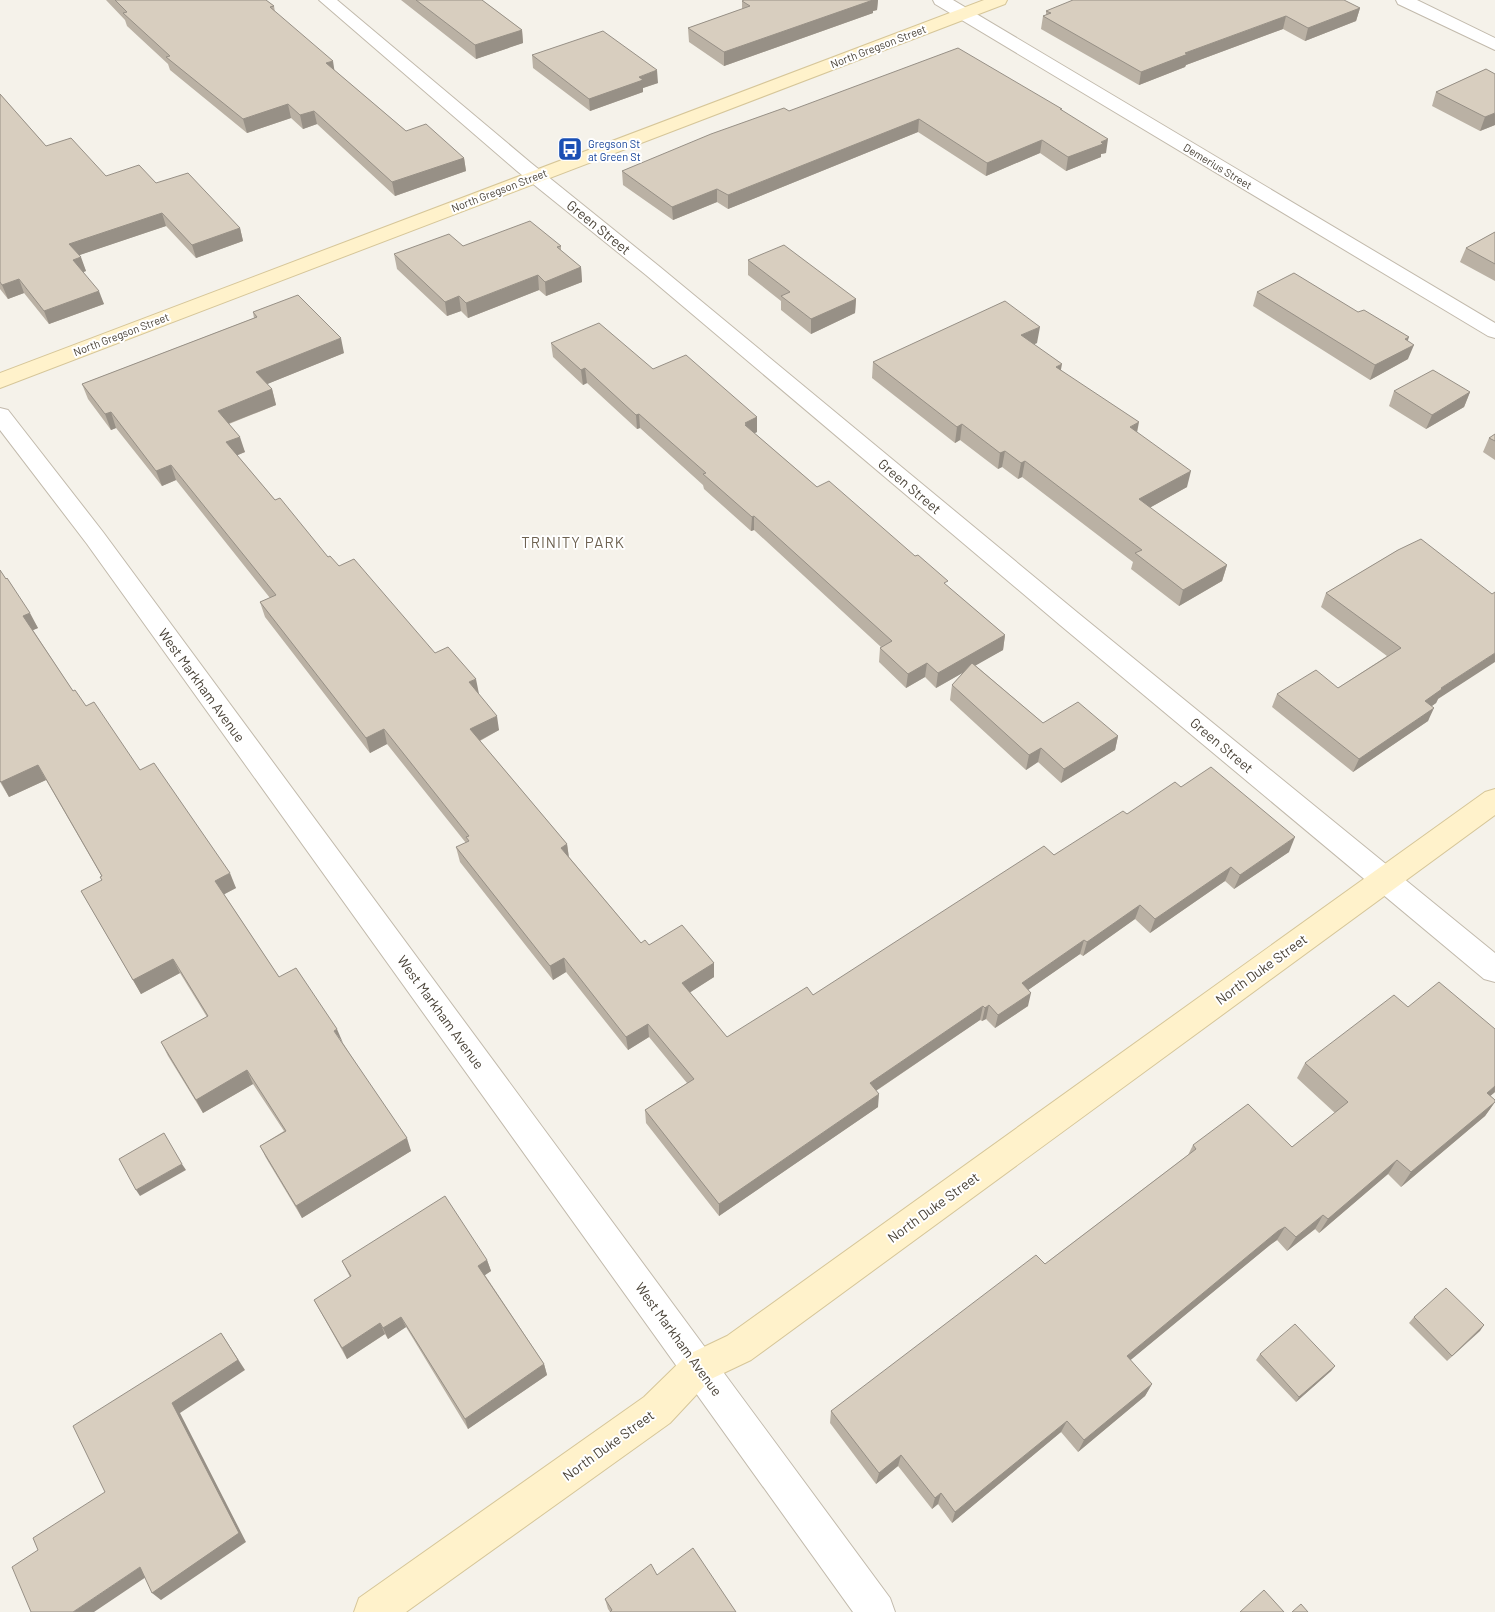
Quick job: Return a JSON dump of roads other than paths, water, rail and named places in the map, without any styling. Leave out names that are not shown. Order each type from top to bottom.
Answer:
[{"type":"main road","name":"North Gregson Street","points":[[0,381],[999,0]]},
{"type":"main road","name":"North Duke Street","points":[[373,1612],[657,1410],[699,1367],[739,1348],[1495,800]]},
{"type":"street","name":"Green Street","points":[[327,0],[536,176],[654,271],[1061,613],[1495,970]]},
{"type":"street","name":"Demerius Street","points":[[942,0],[1495,332]]},
{"type":"street","points":[[1404,0],[1495,45]]},
{"type":"street","name":"West Markham Avenue","points":[[0,415],[95,538],[876,1612]]},
{"type":"place","name":"Gregson St at Green St","points":[[570,149]]},
{"type":"district","name":"TRINITY PARK","points":[[573,542]]}]
